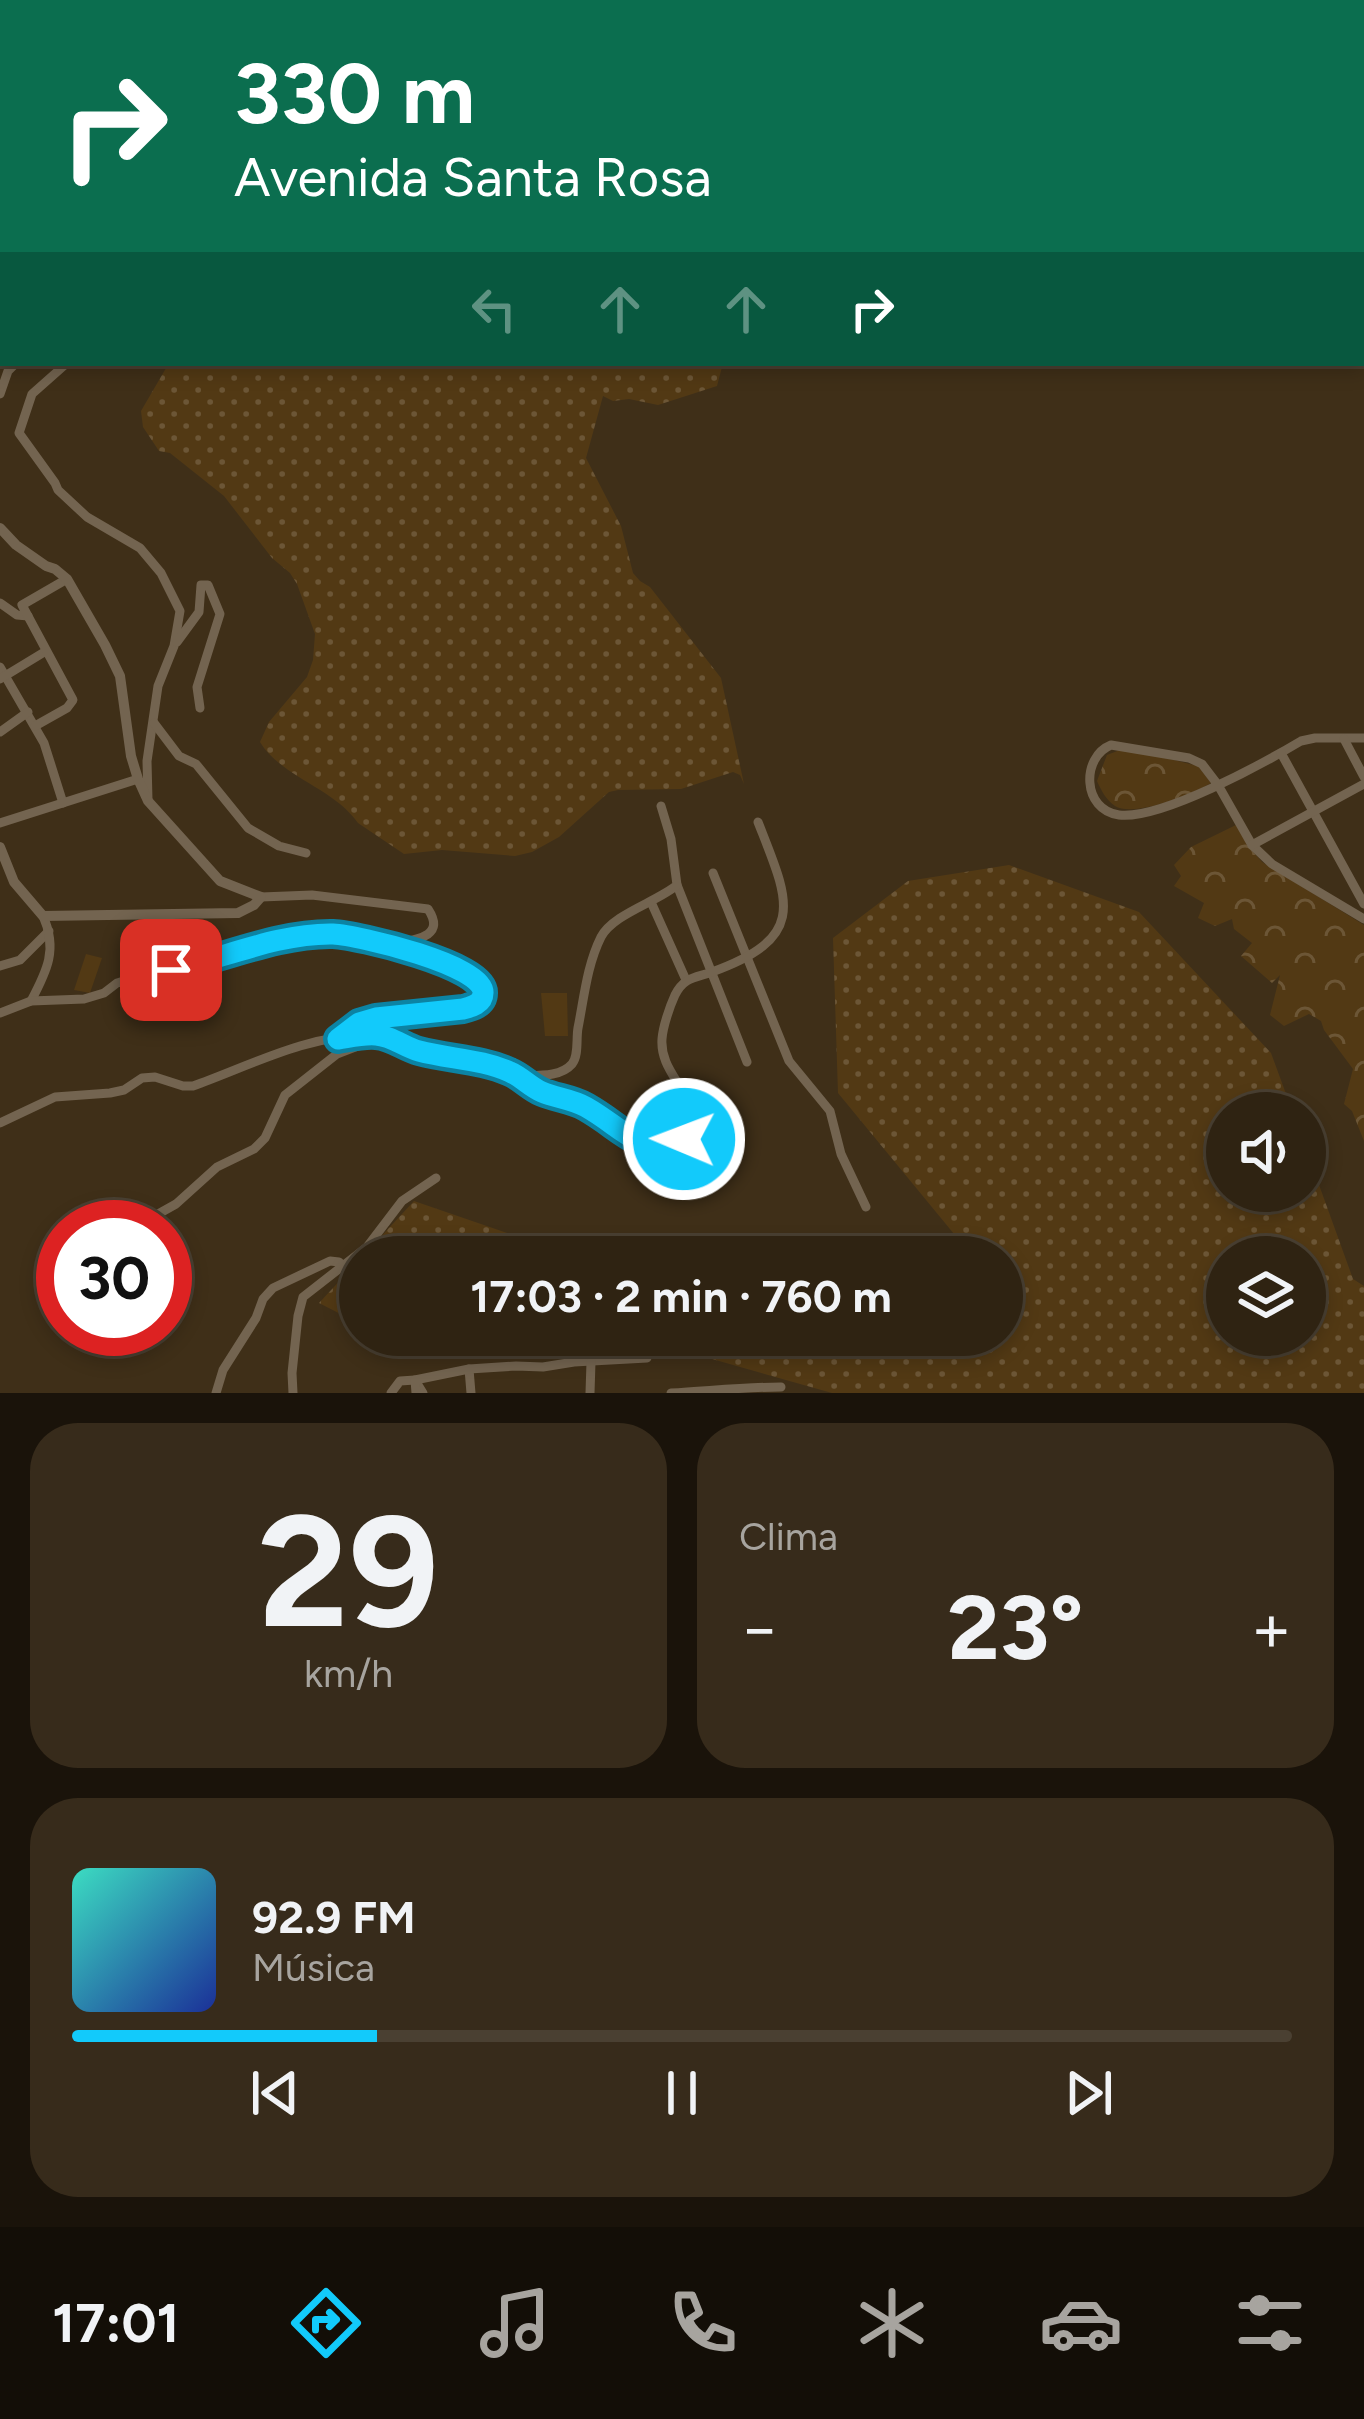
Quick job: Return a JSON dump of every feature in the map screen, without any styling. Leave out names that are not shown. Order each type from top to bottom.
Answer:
[{"type":"street","points":[[0,394],[13,366]]},
{"type":"street","points":[[65,366],[32,394],[19,433],[58,490],[87,518],[140,548],[161,573],[180,611],[174,646],[158,686],[147,761],[151,804]]},
{"type":"street","points":[[0,528],[16,545],[67,579],[120,676],[138,779],[151,804],[220,881],[261,896],[312,895],[428,909],[433,915],[431,932],[392,945]]},
{"type":"street","points":[[35,726],[68,708],[73,700],[22,605],[67,579]]},
{"type":"street","points":[[174,646],[199,612],[201,586],[208,585],[220,614],[197,687],[200,708]]},
{"type":"street","points":[[1,605],[28,616]]},
{"type":"street","points":[[46,651],[2,673],[50,757],[63,803]]},
{"type":"street","points":[[0,732],[28,712]]},
{"type":"street","points":[[154,723],[179,756],[196,764],[248,828],[279,846],[307,853]]},
{"type":"street","points":[[1364,738],[1301,741],[1219,785],[1148,810],[1118,814],[1101,806],[1089,782],[1090,766],[1104,747],[1120,744],[1189,758],[1209,771],[1219,785],[1252,845],[1271,865],[1364,919]]},
{"type":"street","points":[[1252,845],[1364,780],[1344,739]]},
{"type":"street","points":[[1281,753],[1364,904]]},
{"type":"street","points":[[0,823],[138,779]]},
{"type":"street","points":[[661,806],[677,884],[747,1062]]},
{"type":"street","points":[[0,1123],[55,1097],[110,1094],[142,1078],[193,1086],[265,1057],[364,1035],[387,1036],[412,1049],[499,1067],[540,1091],[587,1108],[641,1144],[677,1149],[690,1106],[670,1070],[662,1039],[674,997],[686,980],[761,948],[783,922],[786,908],[758,822]]},
{"type":"street","points":[[0,847],[14,882],[43,916],[49,931],[51,962],[31,1001]]},
{"type":"street","points":[[713,873],[789,1061],[830,1111],[842,1154],[866,1207]]},
{"type":"street","points":[[518,1076],[549,1074],[571,1065],[585,985],[601,937],[612,924],[677,884]]},
{"type":"street","points":[[43,916],[238,913],[261,896]]},
{"type":"street","points":[[651,902],[686,980]]},
{"type":"street","points":[[0,966],[20,960],[49,931]]},
{"type":"street","points":[[0,1013],[31,1001],[84,1000],[117,982],[213,961],[249,948],[335,934],[392,945],[454,967],[481,986],[481,1000],[472,1006],[376,1018],[359,1023],[338,1039]]},
{"type":"street","points":[[180,1200],[217,1167],[254,1149],[265,1138],[285,1095],[337,1054],[387,1036]]},
{"type":"street","points":[[687,1127],[709,1167]]},
{"type":"street","points":[[375,1236],[402,1201],[436,1178]]},
{"type":"street","points":[[217,1393],[223,1370],[273,1288],[330,1261],[339,1262]]},
{"type":"street","points":[[292,1393],[303,1297],[339,1271]]},
{"type":"street","points":[[391,1393],[400,1381],[469,1369],[647,1358]]},
{"type":"street","points":[[590,1393],[592,1362]]},
{"type":"street","points":[[469,1369],[471,1393]]},
{"type":"street","points":[[416,1379],[420,1393]]},
{"type":"street","points":[[671,1393],[781,1387]]},
{"type":"green space","points":[[167,366],[722,366],[717,386],[658,405],[603,396],[586,458],[621,526],[633,573],[650,587],[721,678],[744,784],[733,772],[681,789],[609,792],[559,837],[515,856],[442,850],[404,854],[281,764],[260,742],[269,722],[307,677],[315,634],[290,573],[272,558],[224,496],[170,453],[159,451],[143,427],[141,411]]},
{"type":"green space","points":[[1125,748],[1198,766],[1211,783],[1149,807],[1115,806],[1097,781],[1107,755]]},
{"type":"green space","points":[[1236,825],[1262,862],[1364,925],[1364,1141],[1352,1111],[1344,1104],[1353,1069],[1321,1021],[1309,1014],[1284,1026],[1270,1015],[1280,975],[1272,983],[1241,956],[1252,943],[1234,929],[1232,919],[1215,926],[1198,918],[1204,903],[1174,886],[1181,876],[1174,865],[1191,847]]},
{"type":"green space","points":[[1009,865],[1139,912],[1271,1053],[1285,1092],[1206,1092],[1206,1212],[1326,1212],[1326,1204],[1353,1279],[1364,1286],[1364,1393],[832,1393],[701,1356],[1023,1356],[1023,1236],[956,1236],[838,1093],[833,938],[908,881]]},
{"type":"green space","points":[[86,954],[102,958],[90,993],[74,990]]},
{"type":"green space","points":[[541,993],[567,993],[568,1036],[545,1036]]},
{"type":"green space","points":[[414,1201],[516,1236],[382,1236]]},
{"type":"green space","points":[[339,1282],[339,1313],[319,1303]]},
{"type":"route","points":[[171,970],[249,948],[330,934],[391,944],[474,978],[481,986],[481,1000],[463,1009],[376,1018],[359,1023],[338,1039],[387,1036],[412,1049],[499,1067],[532,1088],[587,1108],[641,1144],[677,1149],[684,1139]]}]
